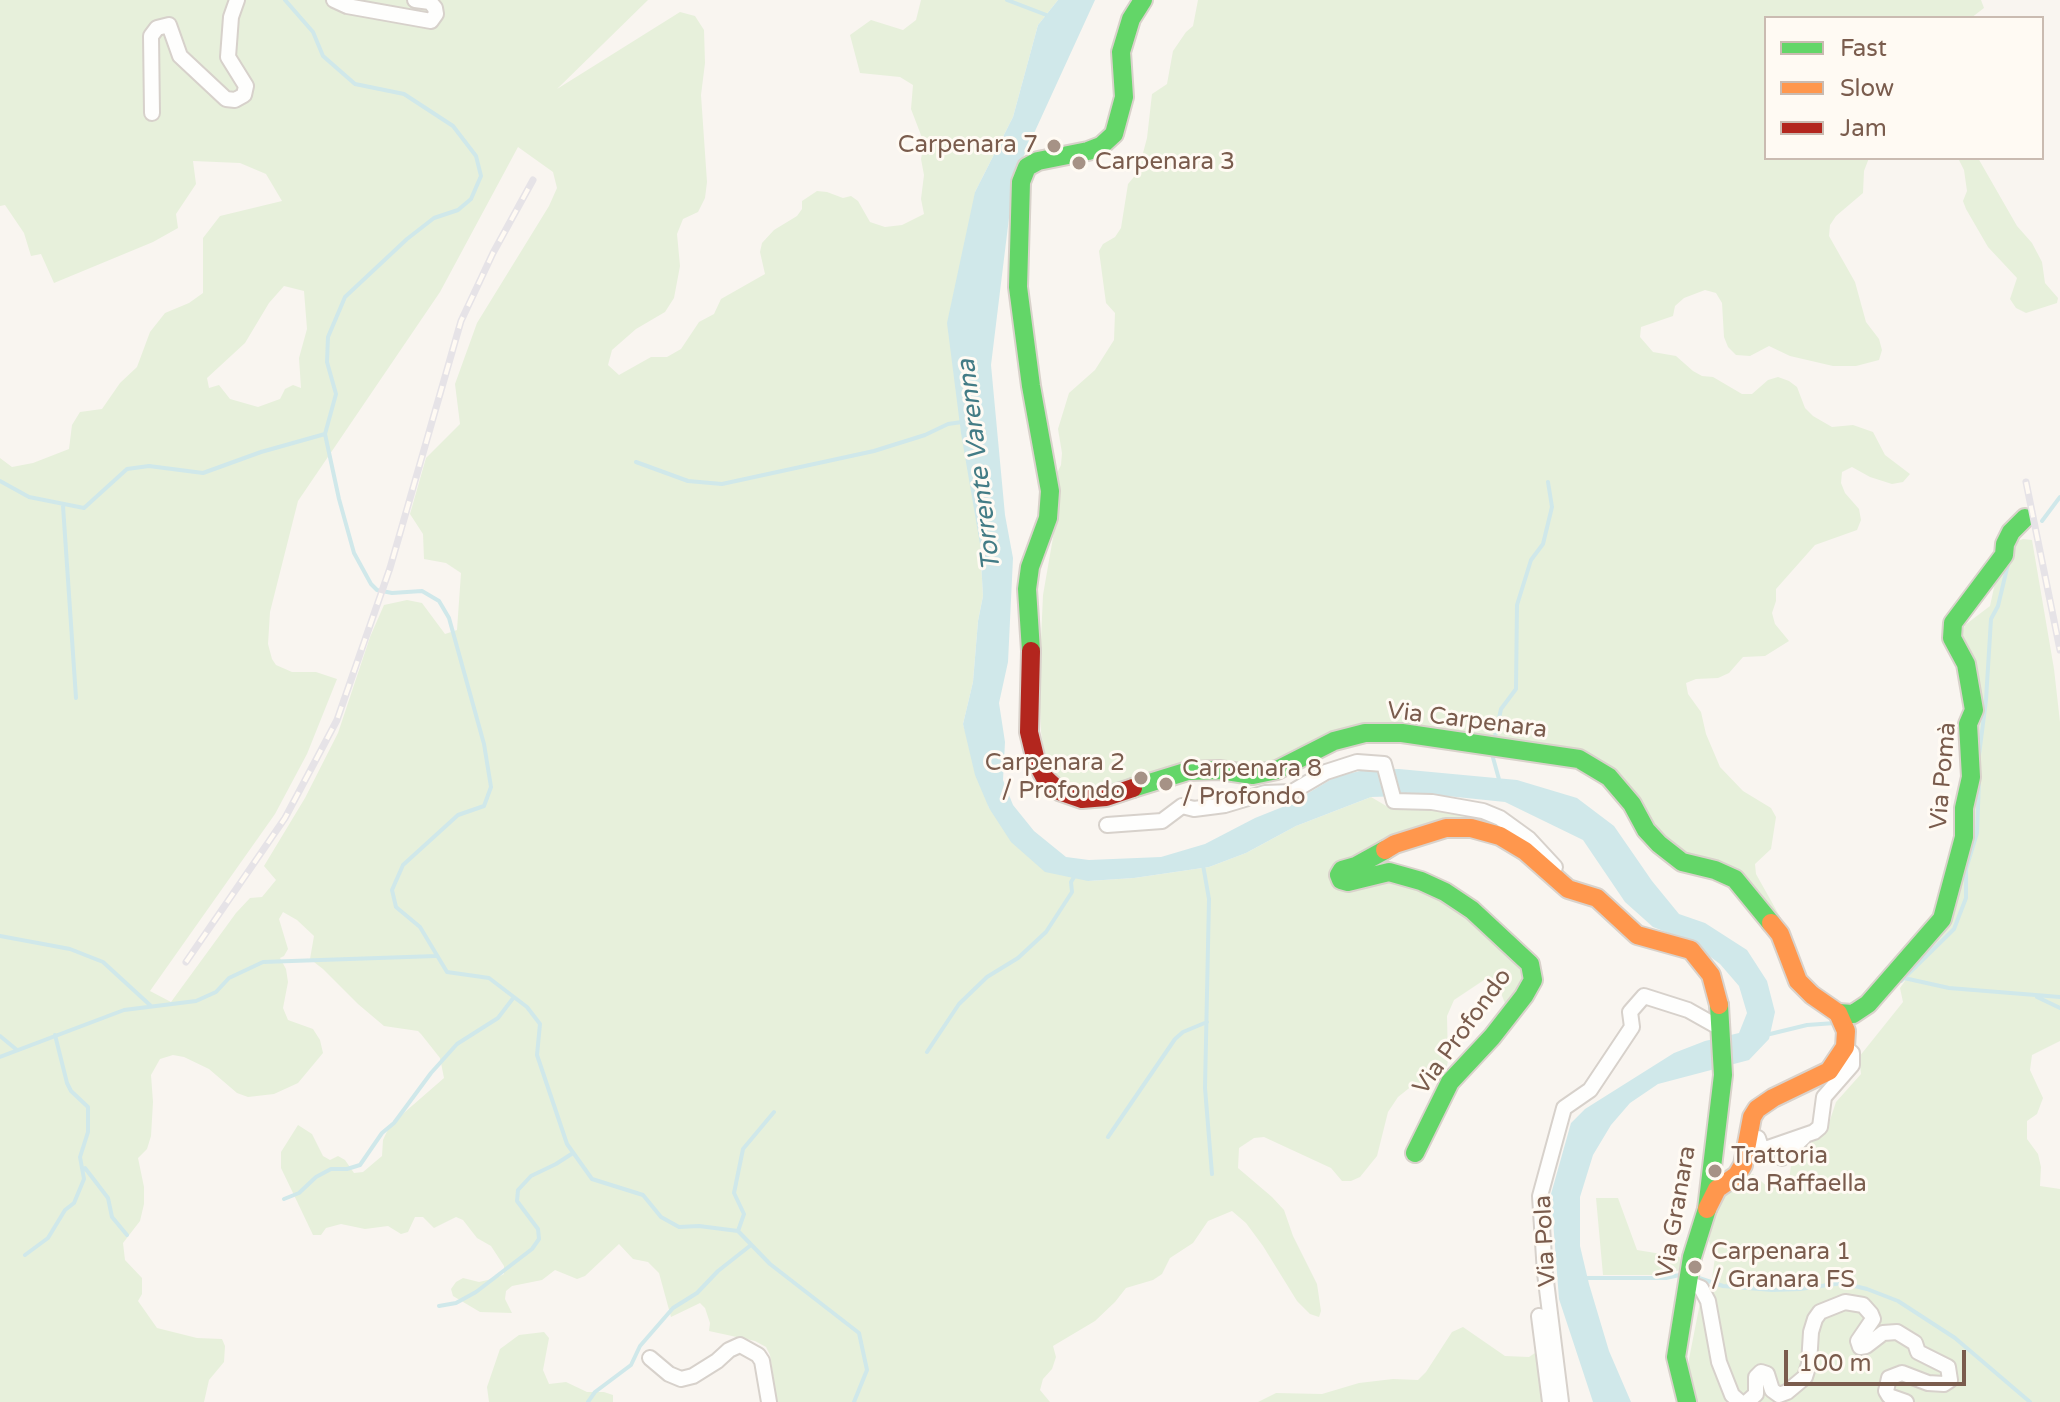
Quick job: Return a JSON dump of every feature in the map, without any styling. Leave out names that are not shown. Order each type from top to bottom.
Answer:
[{"type":"street","points":[[152,113],[151,36],[157,28],[169,25],[180,56],[226,99],[235,100],[244,95],[246,86],[228,57],[231,17],[237,0]]},
{"type":"street","points":[[334,0],[347,6],[431,21],[436,14],[435,8],[430,2],[415,0]]},
{"type":"street","name":"Via Carpenara","points":[[1143,0],[1131,19],[1121,52],[1124,97],[1114,134],[1101,146],[1088,151],[1038,161],[1027,167],[1021,182],[1018,287],[1031,386],[1050,491],[1048,518],[1030,567],[1027,589],[1031,647],[1029,732],[1036,761],[1045,778],[1059,791],[1082,799],[1106,797],[1188,771],[1219,770],[1253,775],[1277,770],[1334,741],[1365,733],[1402,733],[1579,759],[1609,777],[1632,804],[1646,830],[1682,862],[1715,870],[1735,879],[1780,934],[1798,981],[1843,1027]]},
{"type":"street","name":"Via Pomà","points":[[1843,1027],[1853,1014],[1868,1004],[1942,919],[1964,837],[1964,808],[1971,777],[1968,724],[1974,710],[1966,664],[1952,638],[1953,623],[2004,555],[2011,532],[2025,518]]},
{"type":"street","name":"Via Profondo","points":[[1107,825],[1162,821],[1182,806],[1194,809],[1225,805],[1265,793],[1292,792],[1326,772],[1357,762],[1384,764],[1394,801],[1432,802],[1483,811],[1500,818],[1529,839],[1556,868],[1589,896]]},
{"type":"street","name":"Via Profondo","points":[[1415,1153],[1450,1082],[1492,1037],[1524,996],[1533,980],[1530,964],[1472,910],[1445,892],[1389,872],[1348,882],[1341,880],[1339,875],[1342,870],[1356,866],[1395,844],[1446,828],[1471,828],[1500,836],[1525,851],[1568,889],[1597,898],[1637,935],[1668,943]]},
{"type":"street","name":"Via Granara","points":[[1668,943],[1691,950],[1711,975],[1719,999],[1723,1075],[1707,1209],[1692,1257],[1676,1357],[1687,1402]]},
{"type":"street","name":"Via Pola","points":[[1561,1402],[1545,1273],[1540,1196],[1564,1108],[1590,1090],[1632,1027],[1630,1012],[1644,996],[1688,1010],[1720,1028]]},
{"type":"street","points":[[1758,1138],[1762,1150],[1820,1127],[1824,1097],[1852,1065],[1852,1053],[1843,1027]]},
{"type":"street","points":[[1707,1209],[1717,1189],[1737,1175],[1743,1165],[1752,1117],[1757,1109],[1829,1071],[1843,1027]]},
{"type":"street","points":[[1782,1158],[1807,1134]]},
{"type":"street","points":[[1688,1283],[1701,1288],[1708,1301],[1719,1362],[1732,1395],[1740,1402]]},
{"type":"street","points":[[1747,1402],[1756,1394],[1756,1377],[1761,1372],[1767,1374],[1772,1390],[1779,1395],[1805,1377],[1815,1319],[1820,1312],[1845,1302],[1863,1305],[1873,1319],[1858,1341],[1860,1347],[1883,1333],[1897,1332],[1915,1343],[1918,1352],[1948,1367],[1950,1380],[1944,1384],[1928,1383],[1902,1373],[1889,1378],[1886,1391],[1889,1396],[1906,1402]]},
{"type":"street","name":"Via Pola","points":[[1539,1316],[1550,1402]]},
{"type":"street","points":[[650,1358],[669,1374],[681,1379],[693,1376],[740,1345],[758,1355],[762,1361],[769,1402]]},
{"type":"green space","points":[[0,0],[648,0],[557,89],[680,12],[695,16],[704,30],[705,63],[701,95],[707,182],[705,198],[698,212],[683,219],[677,234],[680,266],[674,298],[665,312],[636,329],[612,350],[608,365],[619,375],[651,357],[667,357],[681,349],[699,322],[714,314],[721,299],[765,274],[760,252],[762,243],[774,230],[797,216],[802,209],[802,201],[817,191],[843,198],[851,196],[858,201],[870,222],[885,227],[902,225],[924,214],[921,159],[924,143],[911,109],[913,85],[900,77],[860,73],[850,35],[871,20],[903,30],[916,20],[921,0],[1058,0],[1038,25],[1013,117],[975,192],[983,596],[973,682],[963,724],[989,808],[1088,881],[1209,867],[1246,853],[1296,826],[1371,797],[1388,807],[1420,807],[1492,818],[1515,833],[1495,828],[1378,846],[1371,881],[1401,882],[1452,905],[1522,967],[1522,984],[1506,1006],[1493,981],[1484,980],[1454,1000],[1447,1016],[1446,1070],[1440,1076],[1413,1085],[1398,1097],[1388,1112],[1377,1156],[1360,1177],[1342,1181],[1331,1168],[1264,1137],[1254,1138],[1239,1148],[1238,1168],[1284,1210],[1317,1284],[1319,1317],[1310,1314],[1297,1301],[1263,1246],[1246,1223],[1232,1211],[1208,1221],[1193,1243],[1170,1258],[1162,1274],[1126,1288],[1095,1321],[1053,1346],[1056,1357],[1040,1390],[1050,1402],[777,1402],[766,1347],[755,1341],[709,1331],[710,1323],[700,1303],[671,1317],[659,1273],[648,1262],[633,1259],[619,1244],[585,1276],[577,1279],[555,1270],[542,1280],[512,1286],[506,1291],[505,1299],[512,1313],[480,1312],[453,1296],[451,1289],[463,1278],[479,1282],[496,1278],[504,1274],[504,1266],[491,1246],[477,1238],[463,1220],[456,1217],[434,1228],[423,1217],[415,1217],[408,1232],[401,1234],[388,1226],[365,1229],[341,1224],[326,1228],[321,1235],[313,1235],[281,1168],[281,1152],[298,1125],[312,1134],[323,1156],[330,1160],[338,1156],[354,1173],[363,1172],[382,1156],[383,1140],[390,1125],[444,1078],[440,1058],[421,1034],[384,1026],[358,1004],[310,959],[314,936],[283,912],[279,919],[288,949],[280,958],[288,982],[283,1008],[288,1020],[313,1029],[323,1053],[298,1083],[274,1094],[248,1097],[237,1093],[209,1069],[184,1057],[173,1055],[160,1059],[151,1075],[151,1136],[147,1149],[138,1158],[144,1204],[140,1221],[123,1243],[125,1260],[142,1278],[142,1294],[138,1301],[157,1328],[197,1338],[222,1339],[224,1362],[209,1380],[204,1402],[0,1402],[0,458],[12,467],[33,463],[69,449],[72,425],[80,412],[102,409],[120,383],[137,367],[150,332],[165,313],[203,293],[203,238],[220,216],[282,201],[266,174],[240,163],[193,161],[196,184],[176,214],[178,228],[153,242],[54,283],[41,254],[31,256],[24,233],[5,205],[0,206]],"holes":[[[518,147],[553,172],[557,188],[477,323],[455,384],[460,424],[426,458],[410,514],[423,534],[424,559],[446,563],[461,573],[457,630],[445,634],[422,603],[407,600],[384,605],[338,733],[305,798],[264,866],[276,880],[262,897],[250,898],[236,913],[171,1002],[150,991],[275,814],[307,754],[337,679],[316,672],[292,672],[276,665],[268,644],[270,612],[298,501],[440,292]],[[284,286],[304,291],[307,329],[299,358],[301,388],[293,385],[285,389],[280,399],[258,407],[230,399],[219,385],[209,388],[207,378],[245,343],[269,303]]]},
{"type":"green space","points":[[1198,0],[1981,0],[1984,8],[1974,16],[1764,16],[1764,160],[1868,160],[1864,171],[1863,193],[1836,216],[1830,225],[1829,236],[1855,282],[1866,322],[1879,339],[1882,350],[1879,360],[1856,366],[1833,366],[1790,356],[1769,346],[1750,356],[1736,355],[1724,337],[1722,303],[1716,293],[1705,290],[1684,298],[1675,306],[1673,316],[1641,327],[1640,337],[1653,352],[1676,356],[1693,371],[1713,377],[1742,394],[1752,394],[1768,380],[1778,377],[1789,381],[1797,387],[1805,408],[1813,416],[1832,427],[1853,425],[1873,432],[1885,455],[1910,474],[1903,482],[1892,484],[1852,467],[1842,472],[1841,483],[1845,493],[1859,509],[1861,520],[1857,530],[1815,545],[1776,589],[1772,613],[1775,624],[1789,641],[1765,656],[1743,657],[1729,673],[1718,678],[1696,679],[1686,683],[1688,694],[1701,712],[1706,734],[1720,767],[1743,791],[1771,808],[1776,817],[1771,849],[1755,864],[1756,874],[1784,924],[1766,903],[1666,842],[1615,772],[1400,727],[1282,762],[1092,793],[1057,782],[1046,764],[1039,684],[1043,595],[1059,503],[1055,477],[1062,453],[1058,429],[1069,393],[1095,370],[1114,340],[1115,313],[1106,303],[1099,251],[1121,228],[1128,184],[1138,172],[1147,138],[1152,94],[1167,84],[1173,51],[1193,26]]},
{"type":"green space","points":[[1959,160],[1979,160],[2017,226],[2032,243],[2042,262],[2045,283],[2058,298],[2057,303],[2026,313],[2016,308],[2010,299],[2017,278],[1988,247],[1966,209],[1963,201],[1967,191]]},
{"type":"green space","points":[[2032,540],[2060,722],[2060,1041],[2032,1055],[2030,1070],[2043,1098],[2037,1114],[2027,1121],[2027,1139],[2038,1154],[2040,1186],[2060,1189],[2060,1402],[1696,1402],[1689,1381],[1689,1359],[1700,1303],[1711,1286],[1715,1257],[1709,1241],[1714,1214],[1723,1194],[1753,1174],[1770,1189],[1789,1181],[1792,1157],[1826,1132],[1836,1102],[1861,1074],[1859,1057],[1903,1002],[1900,988],[1949,918],[1977,768],[1960,639],[1965,625],[1990,606],[1995,583],[2015,542]]},
{"type":"green space","points":[[1596,1198],[1618,1198],[1637,1250],[1680,1257],[1682,1270],[1651,1275],[1603,1275]]},
{"type":"green space","points":[[1463,1327],[1505,1356],[1529,1357],[1535,1353],[1546,1402],[1258,1402],[1276,1393],[1322,1394],[1359,1383],[1418,1380],[1452,1332]]},
{"type":"green space","points":[[544,1332],[549,1338],[543,1370],[549,1384],[566,1382],[587,1392],[604,1392],[613,1395],[613,1402],[489,1402],[487,1387],[500,1349],[519,1335]]},
{"type":"water","name":"Torrente Varenna","points":[[1058,0],[1095,0],[1014,177],[991,365],[1005,515],[1013,558],[1008,662],[999,703],[1005,742],[1003,780],[1013,805],[1034,831],[1066,857],[1089,860],[1161,857],[1205,844],[1290,804],[1335,777],[1364,770],[1399,769],[1517,780],[1577,798],[1614,826],[1679,914],[1705,923],[1747,950],[1767,981],[1775,1012],[1769,1039],[1749,1060],[1658,1084],[1630,1103],[1611,1125],[1593,1155],[1580,1197],[1580,1246],[1589,1284],[1609,1351],[1631,1402],[1593,1402],[1559,1299],[1551,1194],[1571,1123],[1585,1109],[1674,1053],[1739,1033],[1747,1013],[1739,986],[1720,964],[1689,941],[1653,927],[1625,902],[1583,840],[1505,802],[1437,795],[1371,797],[1296,826],[1246,853],[1209,867],[1088,881],[1045,872],[1011,842],[989,808],[975,775],[963,724],[973,682],[983,596],[980,544],[947,323],[975,192],[1013,117],[1038,25]]},
{"type":"waterway","points":[[285,0],[313,32],[323,56],[355,84],[404,94],[453,126],[476,156],[481,176],[471,199],[458,210],[434,218],[345,297],[328,337],[327,362],[336,394],[325,434],[354,553],[377,590],[392,593],[422,591],[439,601],[449,618],[484,744],[491,787],[484,806],[458,815],[403,865],[392,890],[396,907],[420,927],[447,972],[489,978],[527,1007],[540,1024],[537,1055],[567,1144],[592,1179],[643,1195],[661,1217],[679,1227],[738,1231],[770,1264],[859,1333],[867,1370],[854,1402]]},
{"type":"waterway","points":[[1007,0],[1049,16]]},
{"type":"waterway","name":"Torrente Varenna","points":[[636,462],[688,481],[722,484],[874,451],[925,435],[948,424],[962,422]]},
{"type":"waterway","points":[[0,481],[29,497],[84,508],[127,469],[149,466],[203,473],[325,434]]},
{"type":"waterway","points":[[1494,741],[1501,709],[1516,689],[1517,605],[1531,560],[1543,544],[1552,507],[1548,482]]},
{"type":"waterway","points":[[2042,521],[2060,497]]},
{"type":"waterway","points":[[63,506],[76,698]]},
{"type":"waterway","points":[[1979,755],[1991,619],[1998,606],[2008,564]]},
{"type":"waterway","points":[[1492,754],[1500,783]]},
{"type":"waterway","points":[[1901,981],[1954,929],[1966,898],[1966,869],[1977,833],[1979,780]]},
{"type":"waterway","points":[[1203,865],[1209,899],[1205,1088],[1212,1174]]},
{"type":"waterway","points":[[927,1052],[959,1004],[987,977],[1018,958],[1046,932],[1072,892],[1071,882],[1076,874]]},
{"type":"waterway","points":[[0,936],[70,949],[103,962],[151,1006]]},
{"type":"waterway","points":[[0,1057],[124,1010],[196,1001],[216,992],[229,978],[263,962],[436,956]]},
{"type":"waterway","points":[[1904,978],[1949,988],[2060,997]]},
{"type":"waterway","points":[[284,1199],[299,1193],[316,1177],[331,1169],[360,1165],[382,1133],[394,1123],[457,1044],[498,1018],[514,997]]},
{"type":"waterway","points":[[2037,997],[2060,1008]]},
{"type":"waterway","points":[[1108,1137],[1175,1039],[1183,1032],[1207,1022]]},
{"type":"waterway","points":[[1766,1035],[1807,1025],[1835,1023]]},
{"type":"waterway","points":[[25,1255],[48,1238],[65,1210],[74,1203],[84,1179],[80,1157],[88,1132],[88,1107],[67,1083],[55,1035]]},
{"type":"waterway","points":[[0,1036],[17,1050]]},
{"type":"waterway","points":[[738,1231],[744,1214],[734,1193],[743,1149],[774,1112]]},
{"type":"waterway","points":[[439,1306],[456,1303],[476,1292],[532,1249],[539,1239],[538,1229],[517,1201],[518,1190],[531,1176],[573,1153]]},
{"type":"waterway","points":[[85,1168],[108,1198],[112,1217],[127,1235]]},
{"type":"waterway","points":[[588,1402],[595,1392],[631,1365],[640,1346],[673,1308],[697,1293],[718,1271],[751,1245]]},
{"type":"waterway","points":[[1585,1278],[1666,1278],[1684,1274]]},
{"type":"waterway","points":[[1696,1277],[1723,1286],[1772,1290],[1842,1283],[1867,1289],[1898,1301],[1955,1338],[2030,1402]]},
{"type":"railway","points":[[186,962],[285,818],[337,720],[390,568],[461,321],[493,253],[533,180]]},
{"type":"railway","points":[[2026,482],[2060,650]]},
{"type":"traffic: fast","points":[[1031,651],[1027,589],[1030,567],[1048,518],[1050,491],[1031,386],[1018,287],[1021,182],[1027,167],[1038,161],[1088,151],[1101,146],[1114,134],[1124,97],[1121,52],[1131,19],[1143,0]]},
{"type":"traffic: fast","points":[[1838,1013],[1853,1014],[1868,1004],[1942,919],[1964,837],[1964,808],[1971,777],[1968,724],[1974,710],[1966,664],[1952,638],[1953,623],[2004,555],[2011,532],[2025,518]]},
{"type":"traffic: fast","points":[[1133,788],[1188,771],[1219,770],[1253,775],[1277,770],[1334,741],[1365,733],[1402,733],[1579,759],[1609,777],[1659,844],[1682,862],[1715,870],[1735,879],[1771,923]]},
{"type":"traffic: fast","points":[[1385,850],[1342,870],[1339,875],[1341,880],[1348,882],[1389,872],[1445,892],[1472,910],[1530,964],[1533,980],[1492,1037],[1450,1082],[1415,1153]]},
{"type":"traffic: fast","points":[[1687,1402],[1676,1357],[1692,1257],[1707,1209],[1723,1075],[1719,1005]]},
{"type":"traffic: slow","points":[[1385,850],[1446,828],[1471,828],[1500,836],[1525,851],[1568,889],[1597,898],[1637,935],[1691,950],[1711,975],[1719,1005]]},
{"type":"traffic: slow","points":[[1707,1209],[1717,1189],[1737,1175],[1743,1165],[1752,1117],[1757,1109],[1829,1071],[1845,1047],[1846,1031],[1838,1013],[1798,981],[1780,934],[1771,923]]},
{"type":"traffic: jam","points":[[1031,651],[1029,732],[1036,761],[1045,778],[1059,791],[1082,799],[1106,797],[1133,788]]},
{"type":"place","name":"Carpenara 7","points":[[1054,146]]},
{"type":"place","name":"Carpenara 3","points":[[1079,163]]},
{"type":"place","name":"Carpenara 2 / Profondo","points":[[1141,778]]},
{"type":"place","name":"Carpenara 8 / Profondo","points":[[1166,784]]},
{"type":"place","name":"Trattoria da Raffaella","points":[[1715,1171]]},
{"type":"place","name":"Carpenara 1 / Granara FS","points":[[1695,1267]]}]
